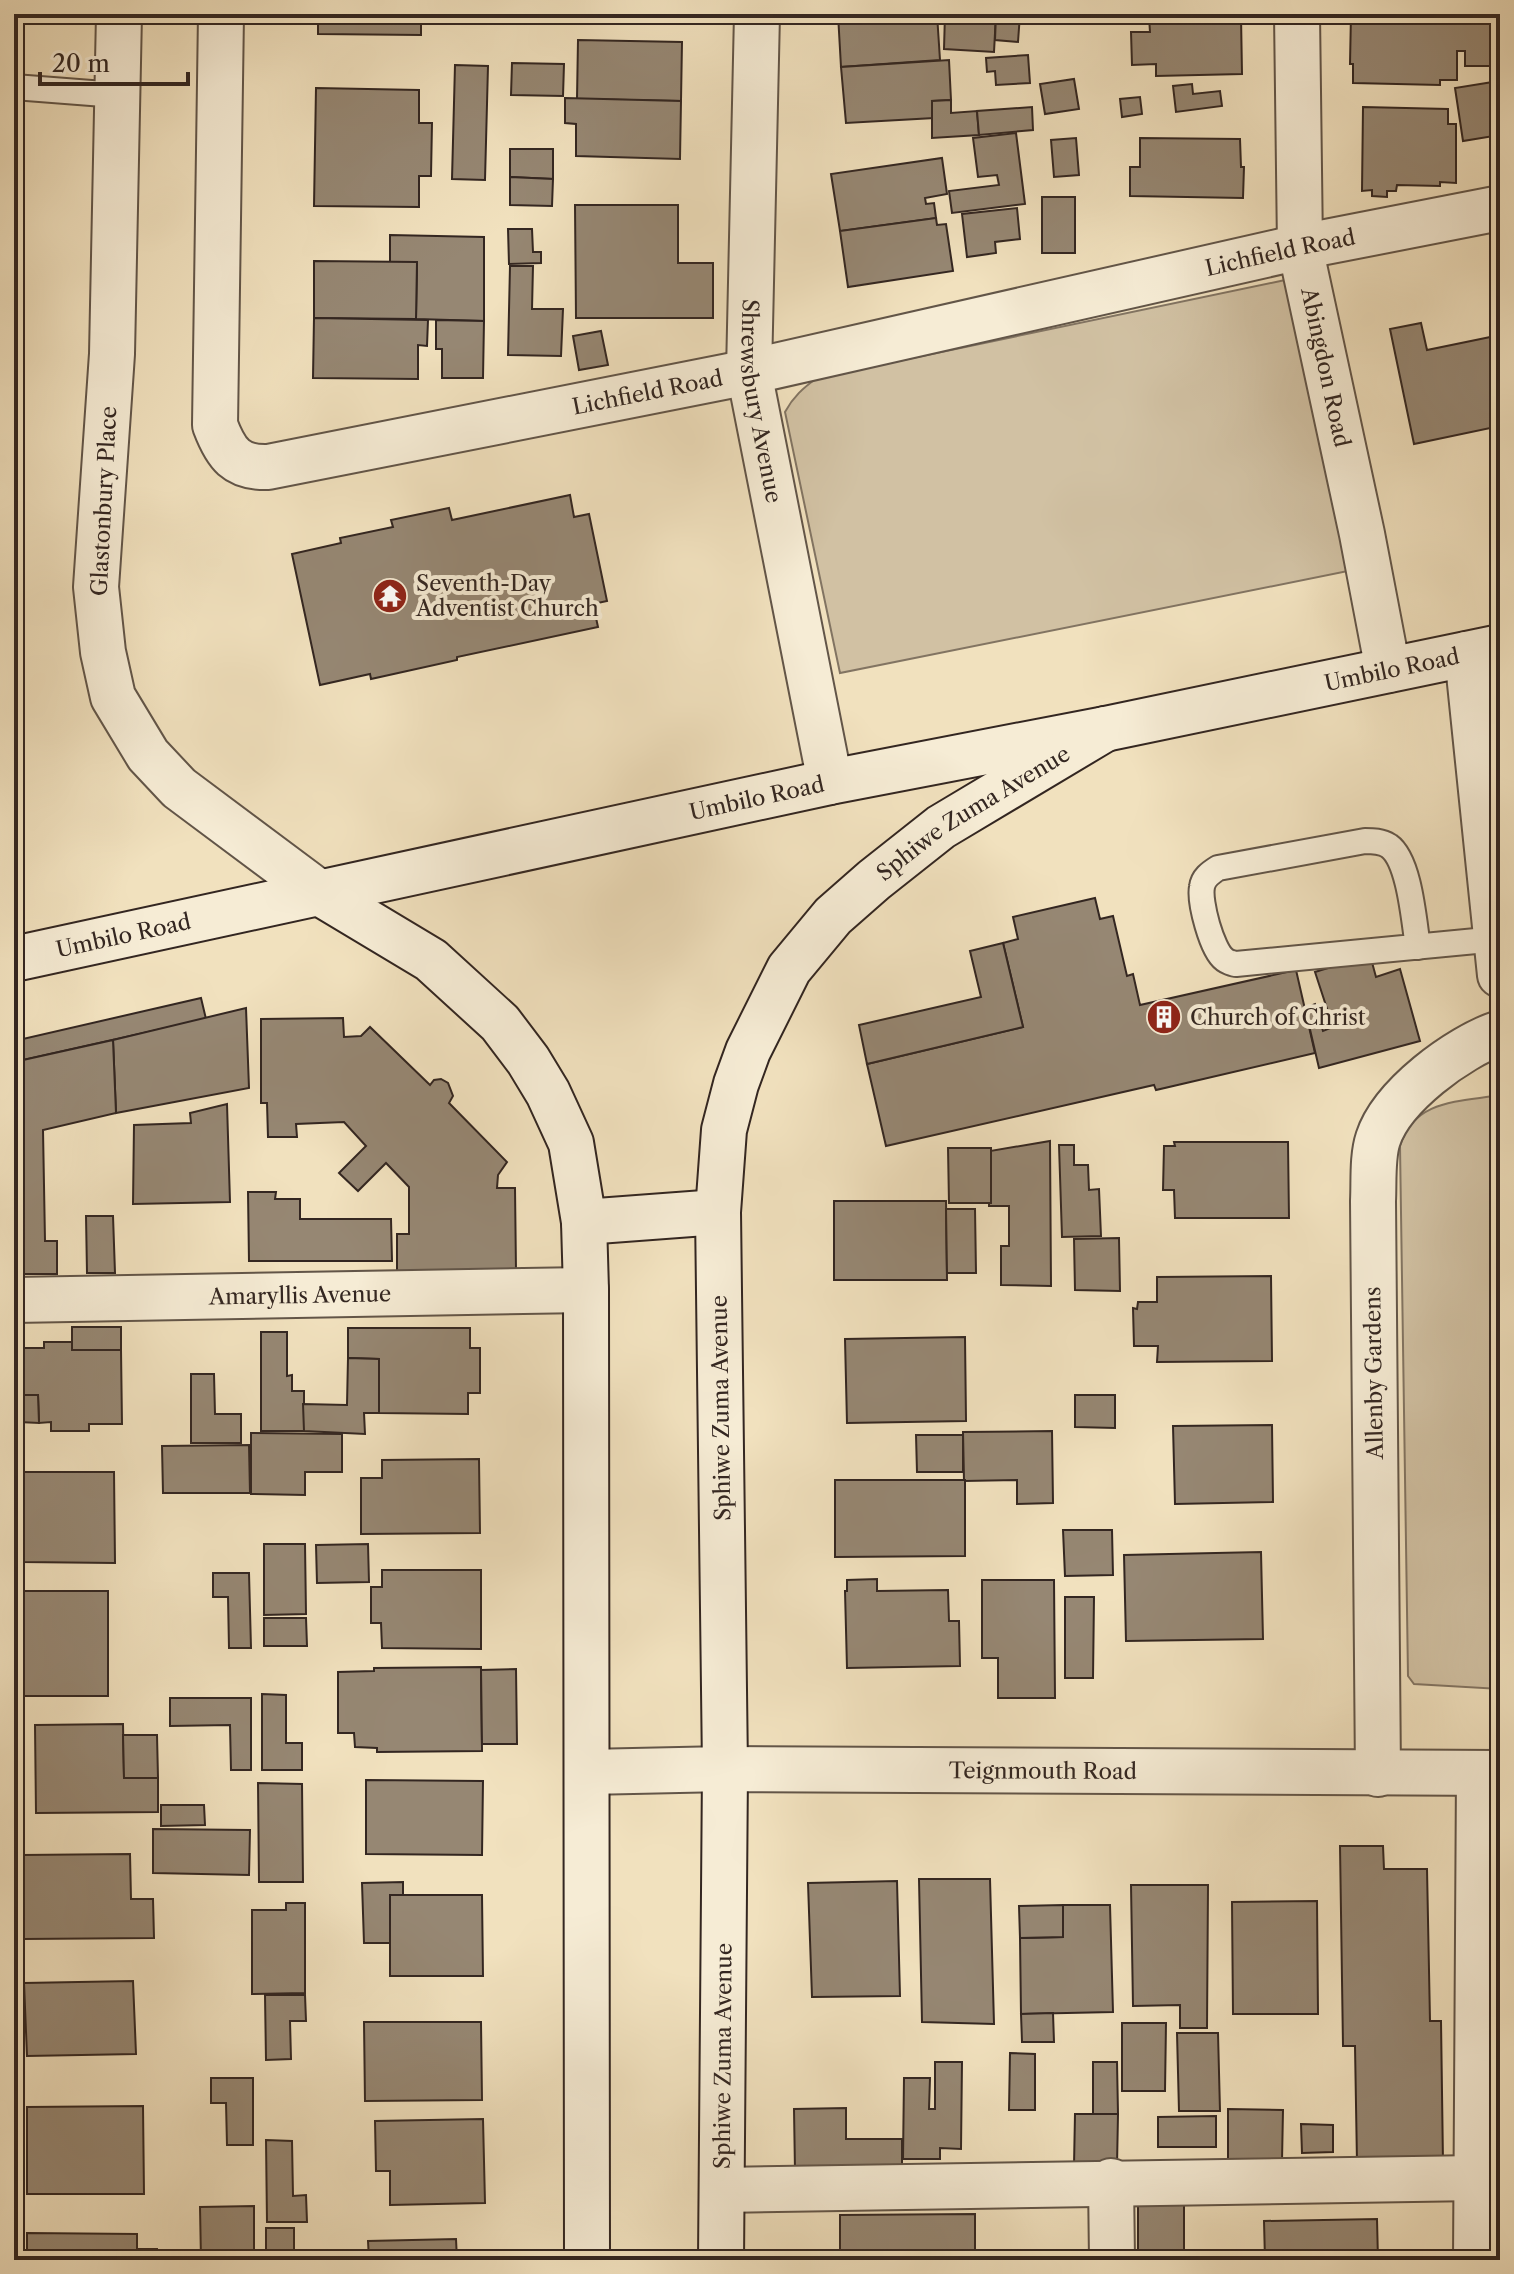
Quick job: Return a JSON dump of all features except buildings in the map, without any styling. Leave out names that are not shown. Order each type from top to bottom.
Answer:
[{"type":"street","name":"Glastonbury Place","points":[[119,14],[112,354],[96,587],[103,652],[113,697],[148,755],[179,788],[321,894]]},
{"type":"street","name":"Lichfield Road","points":[[221,14],[215,425],[222,444],[235,461],[254,468],[749,372],[1300,247],[1500,208]]},
{"type":"street","name":"Shrewsbury Avenue","points":[[757,14],[749,372],[830,782]]},
{"type":"street","name":"Abingdon Road","points":[[1297,14],[1300,247],[1388,670]]},
{"type":"street","name":"Umbilo Road","points":[[14,959],[830,782],[1105,729],[1484,650]]},
{"type":"street","points":[[1484,650],[1499,957]]},
{"type":"street","name":"Sphiwe Zuma Avenue","points":[[721,2260],[725,1769],[718,1212],[724,1130],[748,1051],[789,969],[833,916],[941,827],[1105,729]]},
{"type":"street","points":[[321,894],[431,960],[500,1023],[548,1093],[571,1143],[584,1222],[586,1290],[587,2260]]},
{"type":"street","name":"Allenby Gardens","points":[[1378,1774],[1373,1217],[1377,1141],[1384,1125],[1412,1090],[1460,1051],[1500,1033]]},
{"type":"street","points":[[584,1222],[718,1212]]},
{"type":"street","name":"Amaryllis Avenue","points":[[14,1300],[586,1290]]},
{"type":"street","name":"Teignmouth Road","points":[[587,1772],[725,1769],[1489,1773]]},
{"type":"street","points":[[1476,2260],[1489,1773]]},
{"type":"street","points":[[722,2190],[1111,2181],[1477,2178]]},
{"type":"street","points":[[1111,2181],[1112,2260]]},
{"type":"lane","points":[[14,87],[117,95]]},
{"type":"lane","points":[[1418,947],[1401,863],[1387,845],[1378,841],[1218,868],[1208,874],[1202,885],[1202,899],[1214,947],[1224,960],[1236,964],[1418,947],[1499,957]]},
{"type":"shaded area","points":[[1290,279],[1348,571],[840,673],[785,412],[803,389],[817,378]]},
{"type":"shaded area","points":[[1500,1095],[1500,1689],[1414,1684],[1408,1676],[1400,1146],[1416,1119],[1427,1111],[1454,1102]]},
{"type":"place","name":"Seventh-Day Adventist Church","points":[[390,596]]},
{"type":"place","name":"Church of Christ","points":[[1164,1017]]}]
